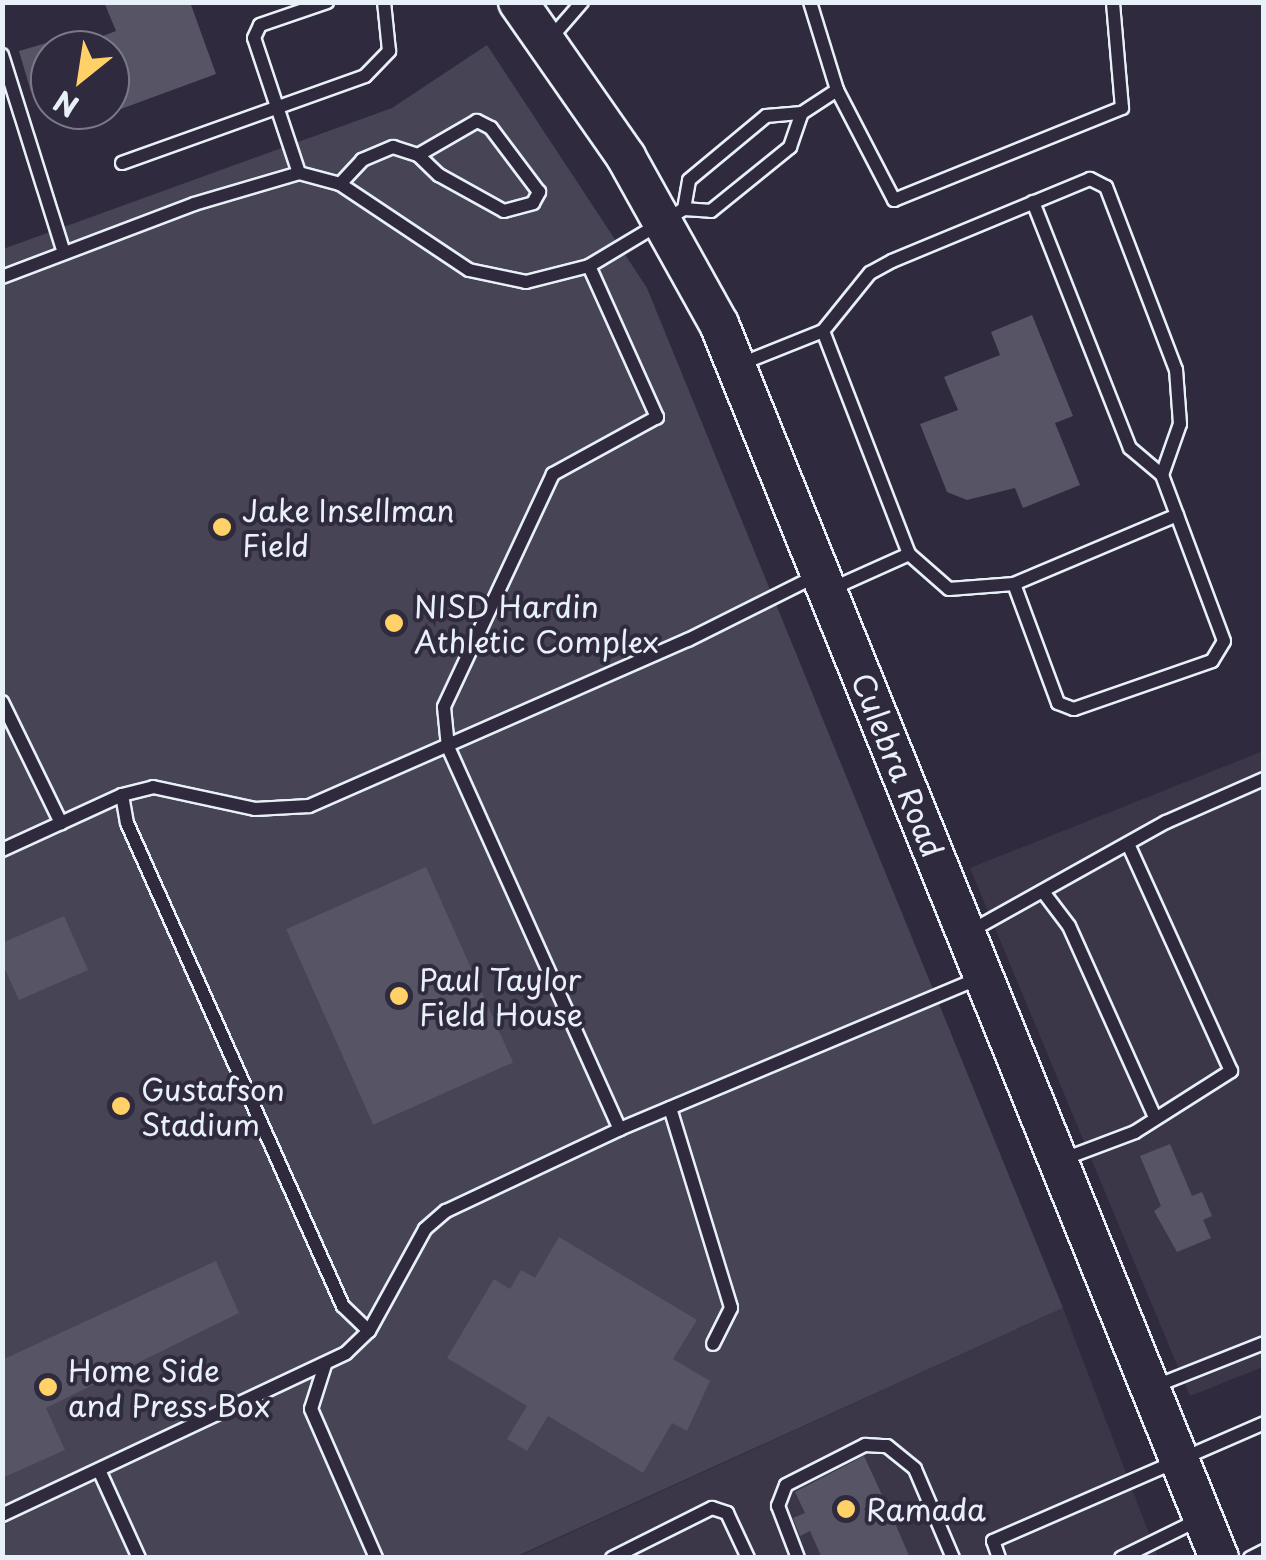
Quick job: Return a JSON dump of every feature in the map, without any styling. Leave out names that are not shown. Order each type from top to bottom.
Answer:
[{"type":"main road","name":"Culebra Road","points":[[518,2],[674,216],[1219,1558]]},
{"type":"lane","points":[[299,173],[254,38],[260,25],[327,2]]},
{"type":"lane","points":[[122,163],[365,76],[389,51],[384,2]]},
{"type":"lane","points":[[548,41],[582,2]]},
{"type":"lane","points":[[810,2],[837,90],[894,200],[1122,108],[1113,2]]},
{"type":"lane","points":[[2,55],[64,253]]},
{"type":"lane","points":[[674,216],[689,180],[766,116],[802,113],[837,90]]},
{"type":"lane","points":[[2,277],[299,173],[340,184],[469,270],[526,282],[590,266],[674,216],[711,211],[790,147],[802,113]]},
{"type":"lane","points":[[340,184],[376,152],[393,147],[418,155],[439,175],[504,211],[533,203],[539,192],[492,128],[477,121],[418,155]]},
{"type":"lane","points":[[736,366],[824,330],[870,273],[1090,180],[1106,187],[1176,370],[1180,424],[1162,475]]},
{"type":"lane","points":[[1014,584],[1058,703],[1074,709],[1212,661],[1224,640],[1162,475],[1130,448],[1034,202]]},
{"type":"lane","points":[[590,266],[658,418],[553,474],[444,707],[448,747],[620,1129]]},
{"type":"lane","points":[[824,330],[909,554],[950,589],[1014,584],[1177,515]]},
{"type":"lane","points":[[2,850],[122,795],[180,789],[283,812],[342,794],[824,582],[909,554]]},
{"type":"lane","points":[[2,702],[61,824]]},
{"type":"lane","points":[[966,933],[1128,844],[1264,780]]},
{"type":"lane","points":[[122,795],[127,823],[344,1306],[369,1331]]},
{"type":"lane","points":[[1058,1162],[1155,1117],[1232,1070],[1128,844]]},
{"type":"lane","points":[[1044,892],[1069,926],[1155,1117]]},
{"type":"lane","points":[[2,1514],[325,1365],[369,1331],[425,1229],[446,1211],[620,1129],[984,976]]},
{"type":"lane","points":[[670,1108],[731,1308],[712,1344]]},
{"type":"lane","points":[[1150,1388],[1264,1343]]},
{"type":"lane","points":[[325,1365],[311,1408],[376,1558]]},
{"type":"lane","points":[[999,1558],[993,1541],[1178,1456],[1264,1423]]},
{"type":"lane","points":[[798,1558],[778,1506],[786,1485],[865,1445],[887,1446],[915,1469],[953,1558]]},
{"type":"lane","points":[[99,1470],[138,1558]]},
{"type":"lane","points":[[612,1558],[712,1508],[727,1513],[748,1558]]},
{"type":"lane","points":[[1121,1558],[1203,1518]]},
{"type":"lane","points":[[1250,1558],[1264,1551]]},
{"type":"shaded area","name":"NISD Hardin Athletic Complex","points":[[487,45],[647,288],[1063,1308],[515,1557],[3,1557],[3,249],[392,108]]},
{"type":"shaded area","points":[[1263,751],[1263,1367],[1190,1396],[970,868]]},
{"type":"shaded area","points":[[1063,1308],[1158,1557],[515,1558]]},
{"type":"building","points":[[104,2],[190,2],[216,74],[130,106],[130,30],[116,30]]},
{"type":"building","points":[[30,48],[30,89],[19,51]]},
{"type":"building","points":[[1032,315],[1073,416],[1055,423],[1080,485],[1023,508],[1015,488],[967,500],[947,492],[920,424],[958,410],[944,377],[1000,355],[991,332]]},
{"type":"building","name":"Paul Taylor Field House","points":[[426,867],[513,1062],[373,1125],[286,929]]},
{"type":"building","points":[[64,916],[88,970],[19,1000],[2,963],[2,943]]},
{"type":"building","points":[[1170,1144],[1192,1196],[1202,1192],[1212,1216],[1203,1220],[1211,1238],[1177,1252],[1154,1211],[1161,1206],[1140,1156]]},
{"type":"building","points":[[559,1237],[697,1320],[673,1359],[710,1381],[687,1431],[672,1423],[643,1473],[548,1416],[527,1451],[507,1439],[527,1406],[447,1358],[494,1279],[510,1289],[521,1270],[535,1278]]},
{"type":"building","name":"Home Side and Press Box","points":[[216,1261],[239,1313],[46,1408],[65,1450],[2,1478],[2,1360]]},
{"type":"building","name":"Ramada","points":[[864,1456],[910,1558],[822,1558],[810,1531],[800,1536],[793,1518],[805,1513],[795,1492]]},
{"type":"place","name":"Jake Insellman Field","points":[[222,527]]},
{"type":"place","name":"NISD Hardin Athletic Complex","points":[[394,623]]},
{"type":"place","name":"Paul Taylor Field House","points":[[399,996]]},
{"type":"place","name":"Gustafson Stadium","points":[[121,1106]]},
{"type":"place","name":"Home Side and Press Box","points":[[48,1387]]},
{"type":"place","name":"Ramada","points":[[846,1509]]}]
